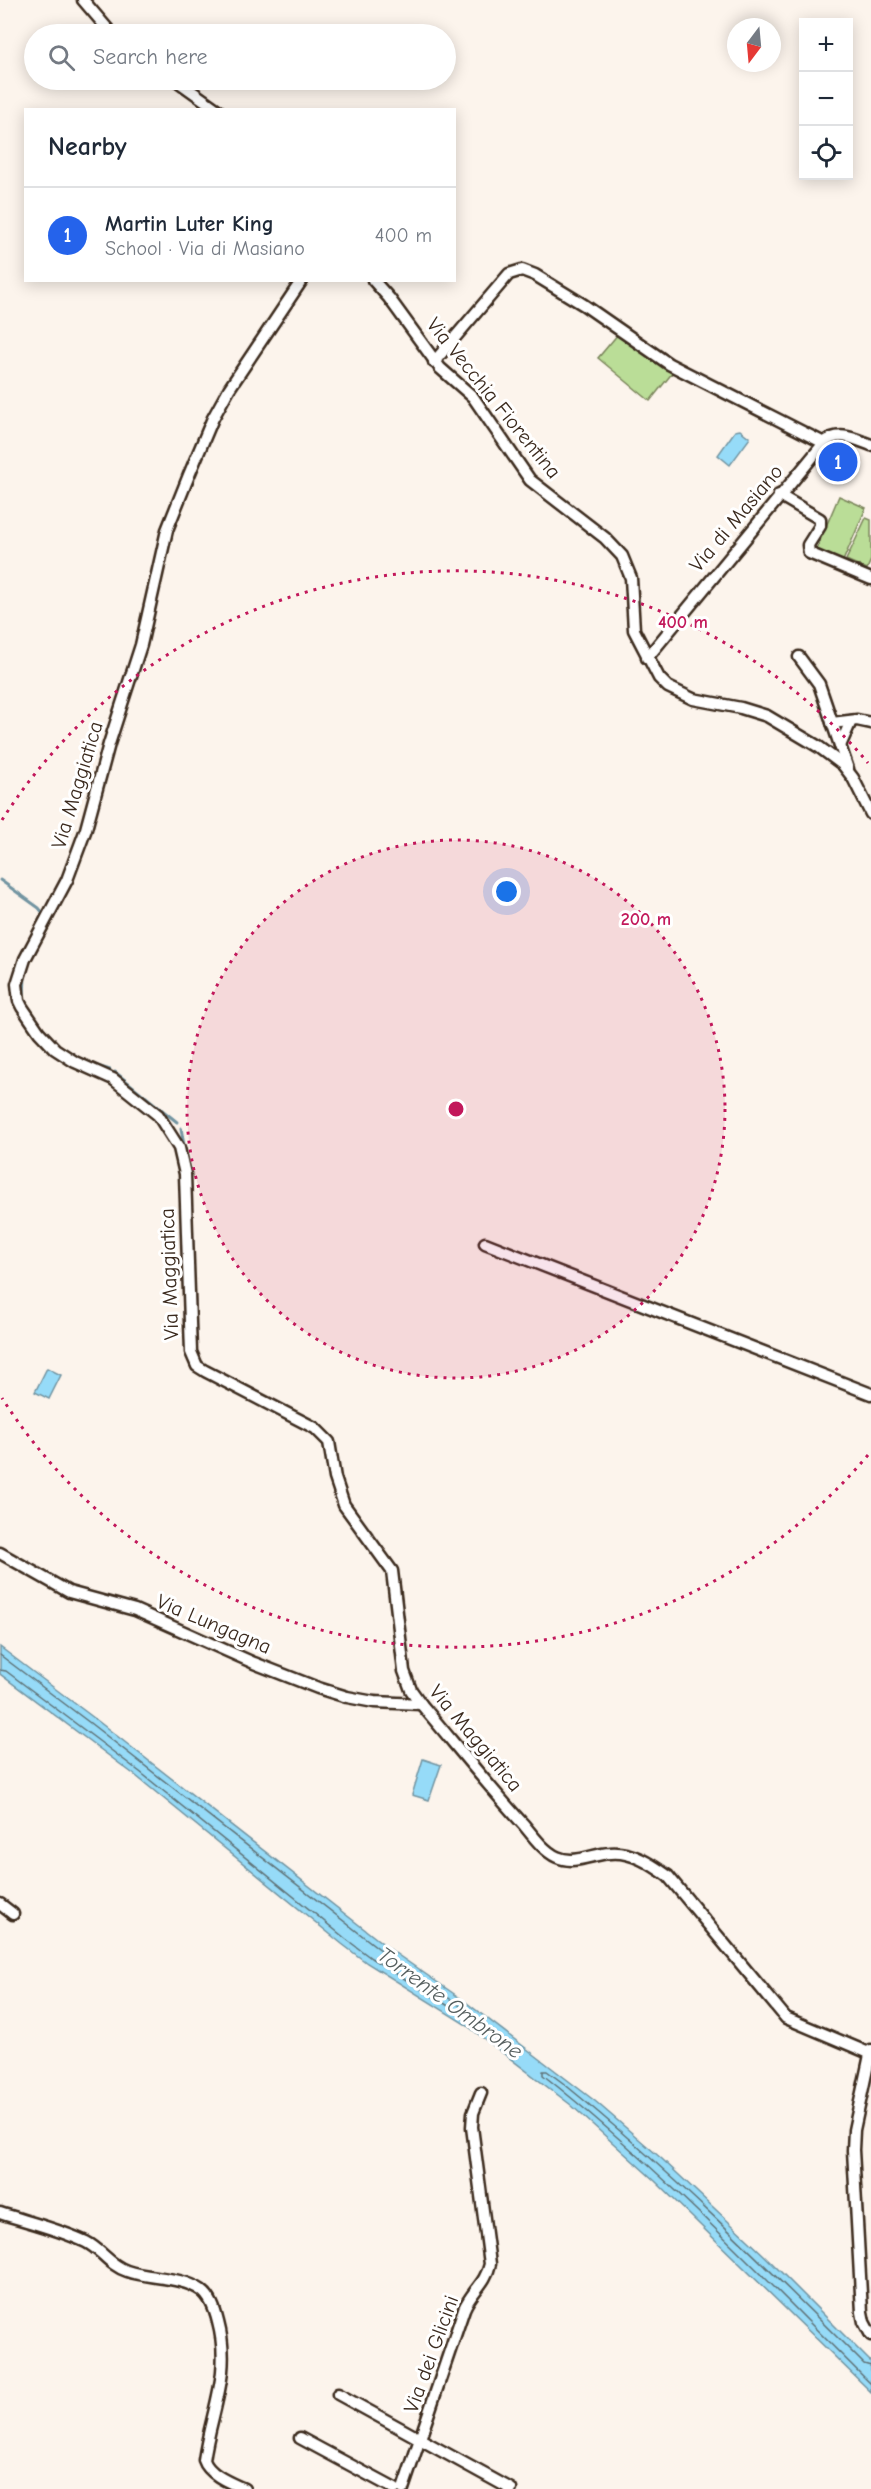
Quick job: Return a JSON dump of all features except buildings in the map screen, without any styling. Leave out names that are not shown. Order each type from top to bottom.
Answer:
[{"type":"street","points":[[83,0],[103,24]]},
{"type":"street","points":[[190,90],[215,108]]},
{"type":"street","points":[[434,362],[509,274],[522,270],[535,275],[584,305],[669,364],[824,443],[834,436],[843,436],[871,446]]},
{"type":"street","name":"Via Maggiatica","points":[[301,282],[226,394],[205,436],[178,501],[163,548],[137,659],[109,744],[86,829],[63,890],[25,960],[18,984],[22,1007],[39,1032],[55,1049],[75,1062],[113,1079],[137,1096],[158,1115],[179,1148],[185,1174],[191,1352],[194,1362],[205,1371],[311,1425],[326,1438],[344,1505],[392,1571],[404,1671],[411,1690],[421,1704],[551,1854],[563,1859],[574,1860],[611,1853],[632,1856],[651,1864],[668,1876],[786,2018],[870,2052]]},
{"type":"street","name":"Via Vecchia Fiorentina","points":[[375,282],[389,298],[434,362],[473,397],[530,480],[605,538],[622,556],[631,578],[632,624],[659,678],[678,693],[693,699],[741,708],[767,716],[819,747],[849,771],[871,814]]},
{"type":"street","name":"Via di Masiano","points":[[647,658],[824,443]]},
{"type":"street","points":[[779,495],[820,519],[820,526],[808,545],[809,553],[871,579]]},
{"type":"street","points":[[800,657],[816,679],[849,771]]},
{"type":"street","points":[[832,723],[851,721],[871,723]]},
{"type":"street","points":[[840,746],[851,721]]},
{"type":"street","points":[[485,1243],[871,1394]]},
{"type":"street","name":"Via Lungagna","points":[[0,1553],[69,1592],[135,1610],[254,1663],[318,1688],[374,1702],[421,1704]]},
{"type":"street","points":[[0,1904],[13,1914]]},
{"type":"street","points":[[870,2052],[854,2130],[853,2150],[862,2312],[864,2322],[871,2334]]},
{"type":"street","name":"Via dei Glicini","points":[[404,2488],[464,2309],[488,2276],[490,2264],[472,2127],[475,2108],[481,2093]]},
{"type":"street","points":[[0,2213],[76,2238],[94,2247],[120,2268],[141,2275],[182,2282],[202,2291],[209,2299],[219,2327],[223,2365],[220,2392],[204,2460],[206,2467],[244,2489]]},
{"type":"street","points":[[339,2394],[511,2489]]},
{"type":"street","points":[[300,2438],[404,2488]]},
{"type":"shaded area","points":[[830,445],[864,462],[850,481],[812,463]]},
{"type":"green space","points":[[619,333],[639,345],[673,372],[650,401],[598,358]]},
{"type":"green space","points":[[839,496],[866,508],[843,561],[816,550]]},
{"type":"green space","points":[[866,518],[871,520],[871,560],[867,569],[846,560]]},
{"type":"water","points":[[740,430],[750,438],[730,465],[718,455],[735,431]]},
{"type":"water","points":[[47,1368],[61,1375],[49,1399],[35,1392]]},
{"type":"water","name":"Torrente Ombrone","points":[[0,1647],[395,1953],[463,2000],[595,2101],[662,2159],[765,2256],[871,2362],[871,2392],[655,2181],[571,2105],[465,2024],[367,1963],[136,1776],[0,1674]]},
{"type":"water","points":[[423,1759],[441,1765],[429,1800],[412,1795]]},
{"type":"waterway","points":[[0,880],[43,913]]},
{"type":"waterway","points":[[24,996],[25,976]]},
{"type":"waterway","points":[[35,1017],[47,1034]]},
{"type":"waterway","points":[[94,1065],[110,1070]]},
{"type":"waterway","points":[[115,1072],[177,1122]]},
{"type":"waterway","points":[[181,1128],[186,1157]]},
{"type":"place","name":"Martin Luter King","points":[[838,462]]}]
